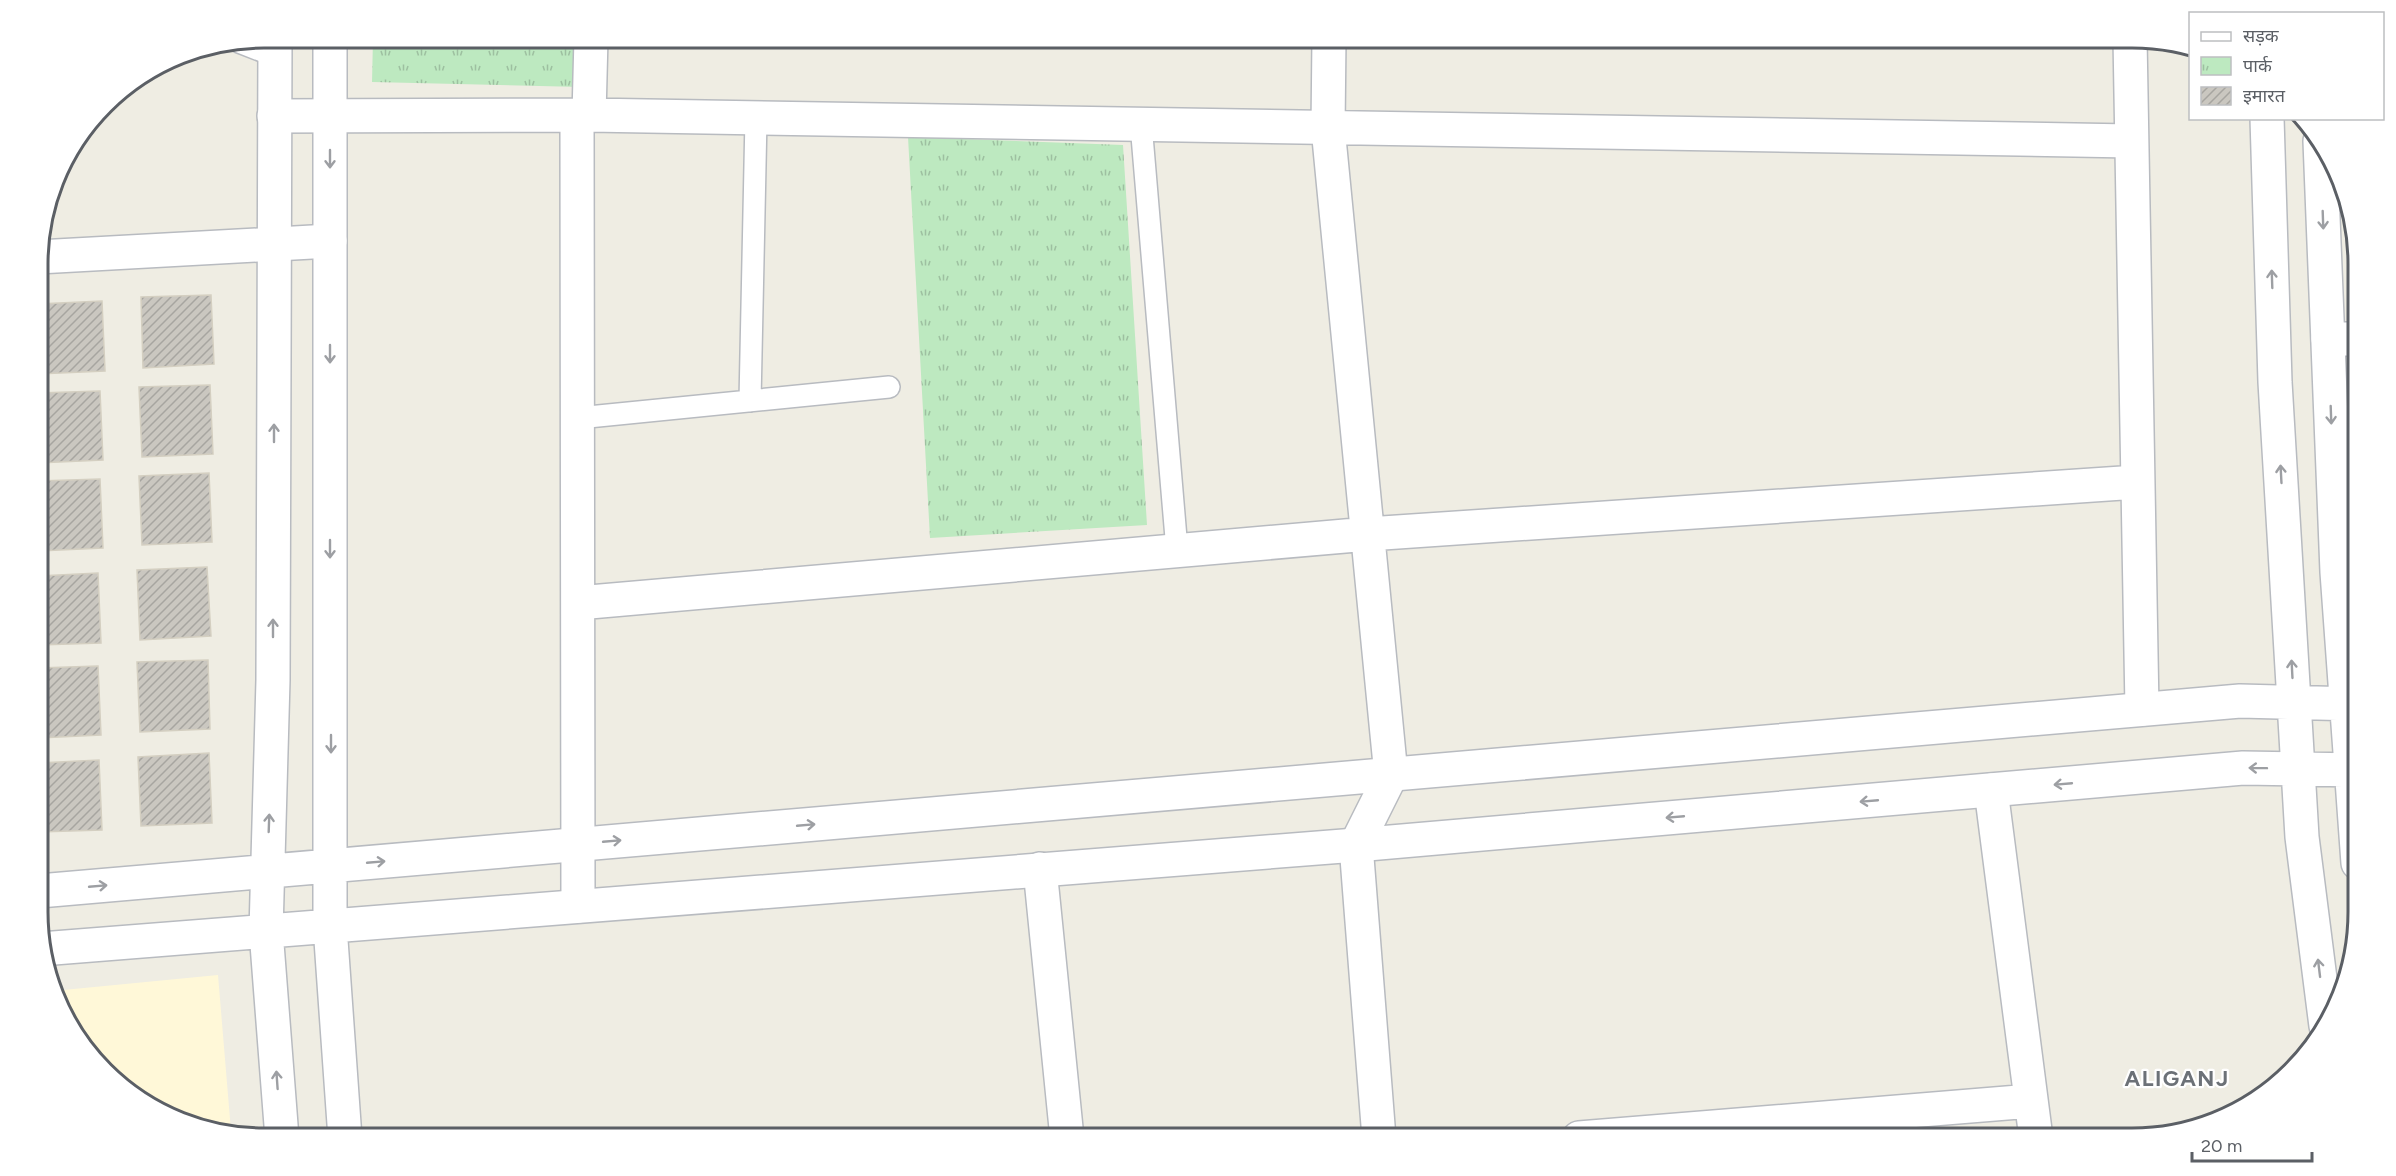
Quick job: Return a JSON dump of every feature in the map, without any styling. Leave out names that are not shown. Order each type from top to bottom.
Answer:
[{"type":"street","points":[[275,48],[273,680],[266,931],[281,1128]]},
{"type":"street","points":[[330,48],[330,926],[344,1128]]},
{"type":"street","points":[[578,906],[578,418],[583,115],[590,48]]},
{"type":"street","points":[[1329,48],[1328,128],[1391,775],[1356,845],[1378,1128]]},
{"type":"street","points":[[2130,48],[2142,709]]},
{"type":"street","points":[[274,116],[583,115],[2131,141]]},
{"type":"street","points":[[2267,120],[2275,382],[2302,837],[2324,1011]]},
{"type":"street","points":[[2326,167],[2343,339],[2337,572],[2348,663]]},
{"type":"street","points":[[48,256],[330,241]]},
{"type":"street","points":[[578,603],[1368,534],[2137,482]]},
{"type":"street","points":[[48,890],[2240,701],[2348,704]]},
{"type":"street","points":[[51,948],[1356,845],[2243,768],[2348,770]]},
{"type":"street","points":[[1991,790],[2035,1128]]},
{"type":"street","points":[[1040,869],[1066,1128]]},
{"type":"street","points":[[1737,1128],[2031,1101]]},
{"type":"lane","points":[[750,401],[756,118]]},
{"type":"lane","points":[[1141,124],[1177,550]]},
{"type":"lane","points":[[578,418],[889,387]]},
{"type":"shaded area","points":[[218,975],[231,1125],[181,1112],[144,1092],[111,1065],[84,1032],[62,990]]},
{"type":"green space","points":[[373,48],[582,48],[581,87],[372,82]]},
{"type":"green space","points":[[908,137],[1123,145],[1147,525],[930,538]]},
{"type":"building","points":[[211,295],[214,364],[143,368],[141,297]]},
{"type":"building","points":[[102,301],[105,371],[48,374],[48,304]]},
{"type":"building","points":[[210,385],[213,454],[142,457],[139,387]]},
{"type":"building","points":[[100,391],[103,460],[48,463],[48,393]]},
{"type":"building","points":[[209,473],[212,542],[142,545],[139,476]]},
{"type":"building","points":[[100,479],[103,548],[48,551],[48,481]]},
{"type":"building","points":[[207,567],[211,636],[140,640],[137,570]]},
{"type":"building","points":[[98,573],[101,643],[48,645],[48,576]]},
{"type":"building","points":[[208,660],[210,729],[140,732],[137,662]]},
{"type":"building","points":[[98,666],[101,735],[48,738],[48,668]]},
{"type":"building","points":[[209,753],[212,823],[141,826],[138,757]]},
{"type":"building","points":[[99,760],[102,830],[48,832],[48,763]]},
{"type":"district","name":"ALIGANJ","points":[[2177,1078]]}]
